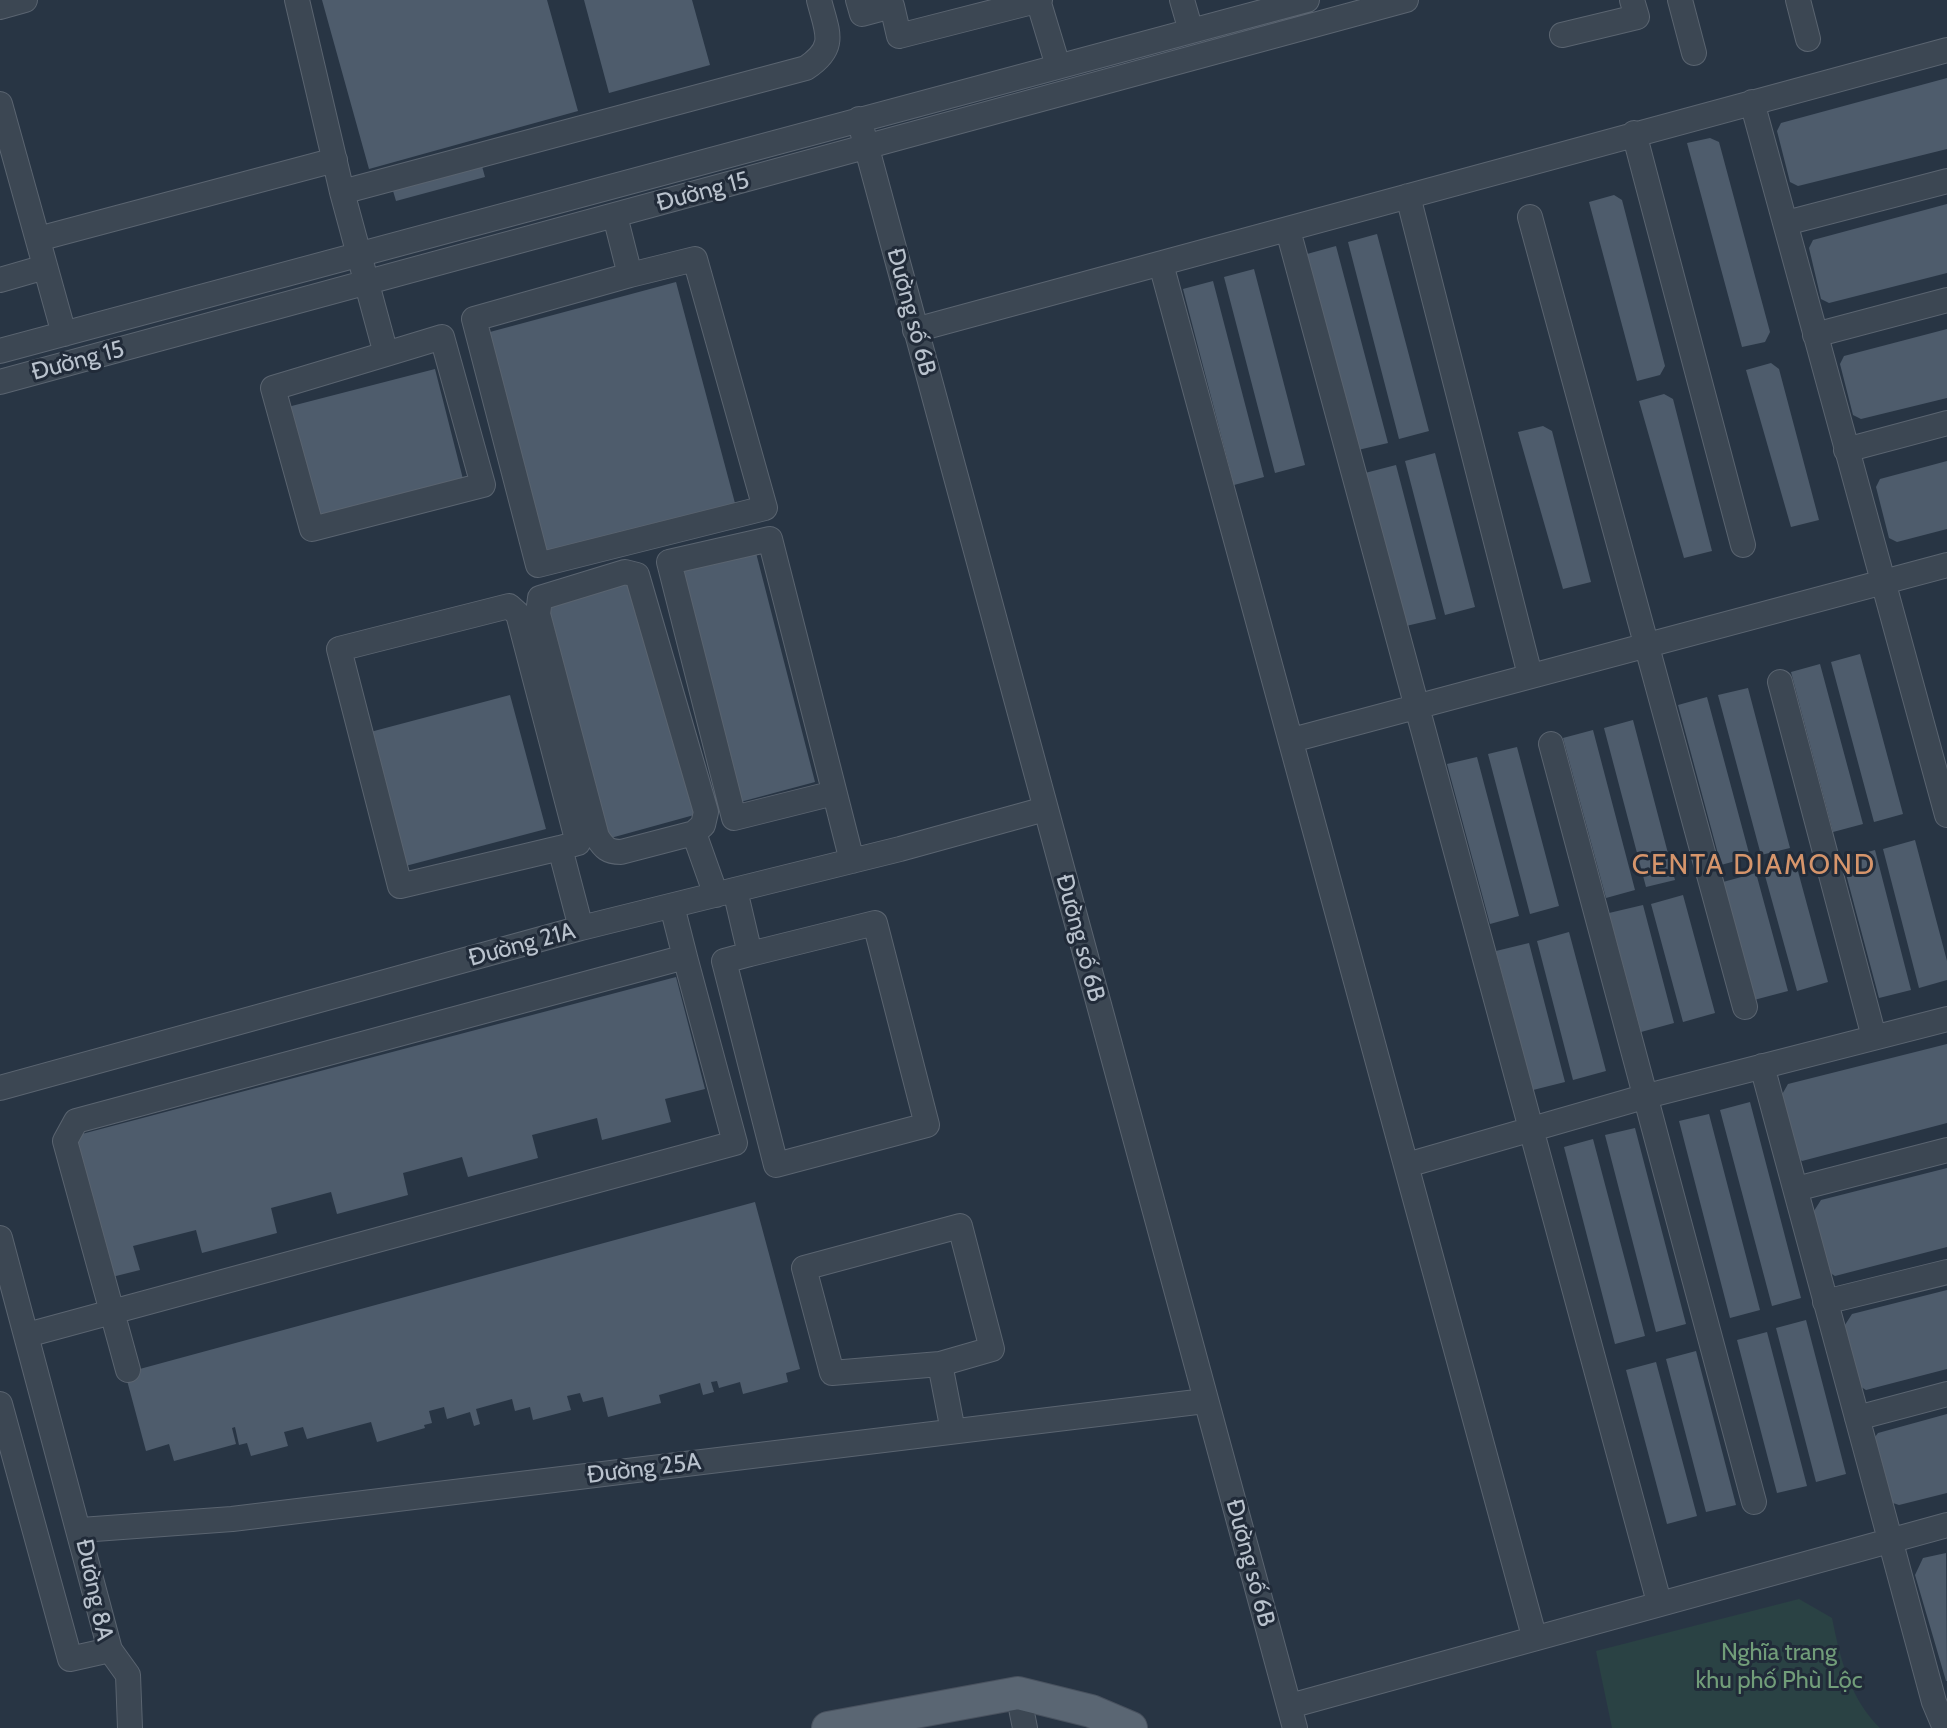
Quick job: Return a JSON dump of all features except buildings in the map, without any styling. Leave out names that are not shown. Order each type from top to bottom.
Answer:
[{"type":"main road","points":[[828,1728],[864,1725],[1018,1693],[1091,1711],[1131,1728]]},
{"type":"street","points":[[0,7],[25,0]]},
{"type":"street","points":[[297,0],[342,192],[386,354]]},
{"type":"street","points":[[342,192],[806,68],[822,57],[829,41],[819,0]]},
{"type":"street","points":[[858,0],[862,14],[892,6],[899,36],[1039,0],[1058,66]]},
{"type":"street","points":[[1182,0],[1191,31]]},
{"type":"street","name":"Đường 15","points":[[0,351],[1307,0]]},
{"type":"street","name":"Đường 15","points":[[0,382],[1406,0]]},
{"type":"street","points":[[1562,35],[1637,17],[1632,0]]},
{"type":"street","points":[[1680,0],[1694,53]]},
{"type":"street","points":[[1798,0],[1808,39]]},
{"type":"street","points":[[915,330],[1947,50]]},
{"type":"street","points":[[1752,102],[1947,815]]},
{"type":"street","points":[[0,104],[64,334]]},
{"type":"street","name":"Đường số 6B","points":[[859,119],[1292,1717]]},
{"type":"street","points":[[1634,133],[1743,545]]},
{"type":"street","points":[[38,239],[335,160]]},
{"type":"street","points":[[1786,223],[1947,181]]},
{"type":"street","points":[[1408,196],[1530,675]]},
{"type":"street","points":[[615,216],[630,275]]},
{"type":"street","points":[[1530,217],[1745,1007]]},
{"type":"street","points":[[1288,230],[1659,1602]]},
{"type":"street","points":[[695,259],[765,508],[538,565],[474,319],[630,275],[695,259]]},
{"type":"street","points":[[1161,264],[1534,1636]]},
{"type":"street","points":[[0,280],[45,267]]},
{"type":"street","points":[[1815,335],[1947,300]]},
{"type":"street","points":[[442,337],[483,485],[312,529],[273,388],[386,354],[442,337]]},
{"type":"street","points":[[1846,450],[1947,423]]},
{"type":"street","points":[[834,793],[734,818],[669,562],[770,539],[852,861]]},
{"type":"street","points":[[1292,740],[1947,565]]},
{"type":"street","points":[[625,572],[637,575],[706,812],[703,825],[694,833],[621,852],[610,852],[603,847],[597,837],[538,614],[540,598],[625,572]]},
{"type":"street","points":[[509,606],[518,614],[578,843],[560,848],[400,886],[339,649],[509,606]]},
{"type":"street","points":[[1780,682],[1874,1037]]},
{"type":"street","points":[[1551,744],[1754,1502]]},
{"type":"street","name":"Đường 21A","points":[[0,1088],[581,928],[852,861],[1045,809]]},
{"type":"street","points":[[694,833],[726,892],[750,954]]},
{"type":"street","points":[[560,848],[581,928]]},
{"type":"street","points":[[27,1335],[735,1143],[672,906]]},
{"type":"street","points":[[875,923],[927,1125],[776,1165],[724,961],[750,954],[875,923]]},
{"type":"street","points":[[128,1370],[65,1141],[76,1121],[685,957]]},
{"type":"street","points":[[1407,1165],[1647,1096],[1947,1019]]},
{"type":"street","points":[[1762,1066],[1934,1702],[1945,1728]]},
{"type":"street","points":[[1796,1189],[1947,1150]]},
{"type":"street","points":[[960,1226],[992,1349],[940,1364],[832,1373],[804,1268],[960,1226]]},
{"type":"street","name":"Đường 8A","points":[[0,1238],[81,1530],[110,1650],[70,1659],[0,1404]]},
{"type":"street","points":[[1825,1302],[1947,1272]]},
{"type":"street","points":[[940,1364],[953,1431]]},
{"type":"street","points":[[1857,1418],[1947,1394]]},
{"type":"street","name":"Đường 25A","points":[[81,1530],[232,1519],[1205,1401]]},
{"type":"street","points":[[1292,1717],[1534,1636],[1947,1525]]},
{"type":"street","points":[[110,1650],[128,1675],[130,1728]]},
{"type":"street","points":[[1018,1693],[1025,1728]]},
{"type":"green space","name":"Nghĩa trang khu phố Phù Lộc","points":[[1799,1599],[1832,1618],[1843,1663],[1854,1691],[1880,1728],[1612,1728],[1596,1651]]},
{"type":"district","name":"CENTA DIAMOND","points":[[1754,866]]}]
